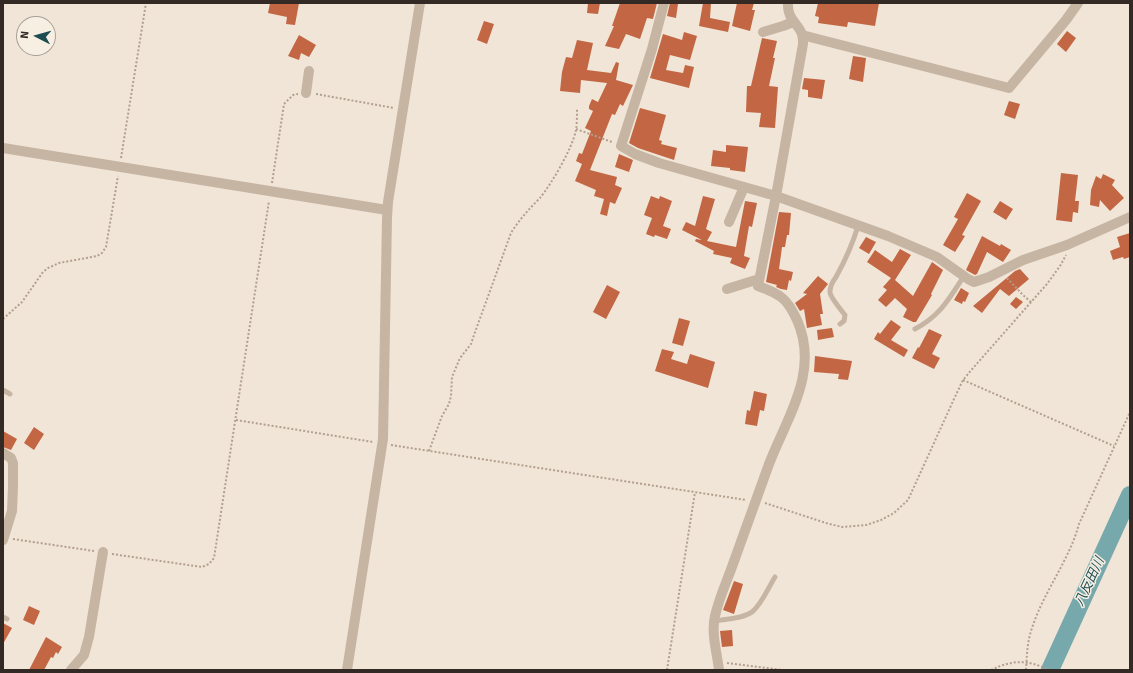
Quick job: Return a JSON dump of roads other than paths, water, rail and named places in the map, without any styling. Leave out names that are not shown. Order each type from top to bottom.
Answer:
[{"type":"street","points":[[347,670],[383,443],[387,210],[420,3]]},
{"type":"street","points":[[664,3],[652,49],[621,145],[635,154],[658,163],[776,196],[900,241],[937,257],[974,282],[1023,260],[1067,245],[1130,217]]},
{"type":"street","points":[[719,666],[714,621],[718,604],[775,449],[801,387],[805,358],[805,346],[802,335],[793,312],[787,302],[774,291],[758,286],[776,196],[803,44],[802,35],[793,22],[788,9],[788,3]]},
{"type":"street","points":[[802,35],[1009,88],[1066,20],[1078,3]]},
{"type":"street","points":[[762,32],[793,22]]},
{"type":"street","points":[[306,92],[309,71]]},
{"type":"street","points":[[3,148],[387,210]]},
{"type":"street","points":[[730,222],[744,187]]},
{"type":"street","points":[[727,289],[759,279]]},
{"type":"street","points":[[3,453],[11,458],[13,487],[12,511],[3,539]]},
{"type":"street","points":[[71,670],[84,655],[89,637],[103,552]]},
{"type":"lane","points":[[840,324],[844,321],[845,315],[832,298],[830,290],[847,258],[858,226]]},
{"type":"lane","points":[[915,329],[933,318],[964,276]]},
{"type":"lane","points":[[3,390],[10,394]]},
{"type":"lane","points":[[714,621],[752,612],[775,577]]},
{"type":"waterway","name":"八反田川","points":[[1050,670],[1130,495]]}]
